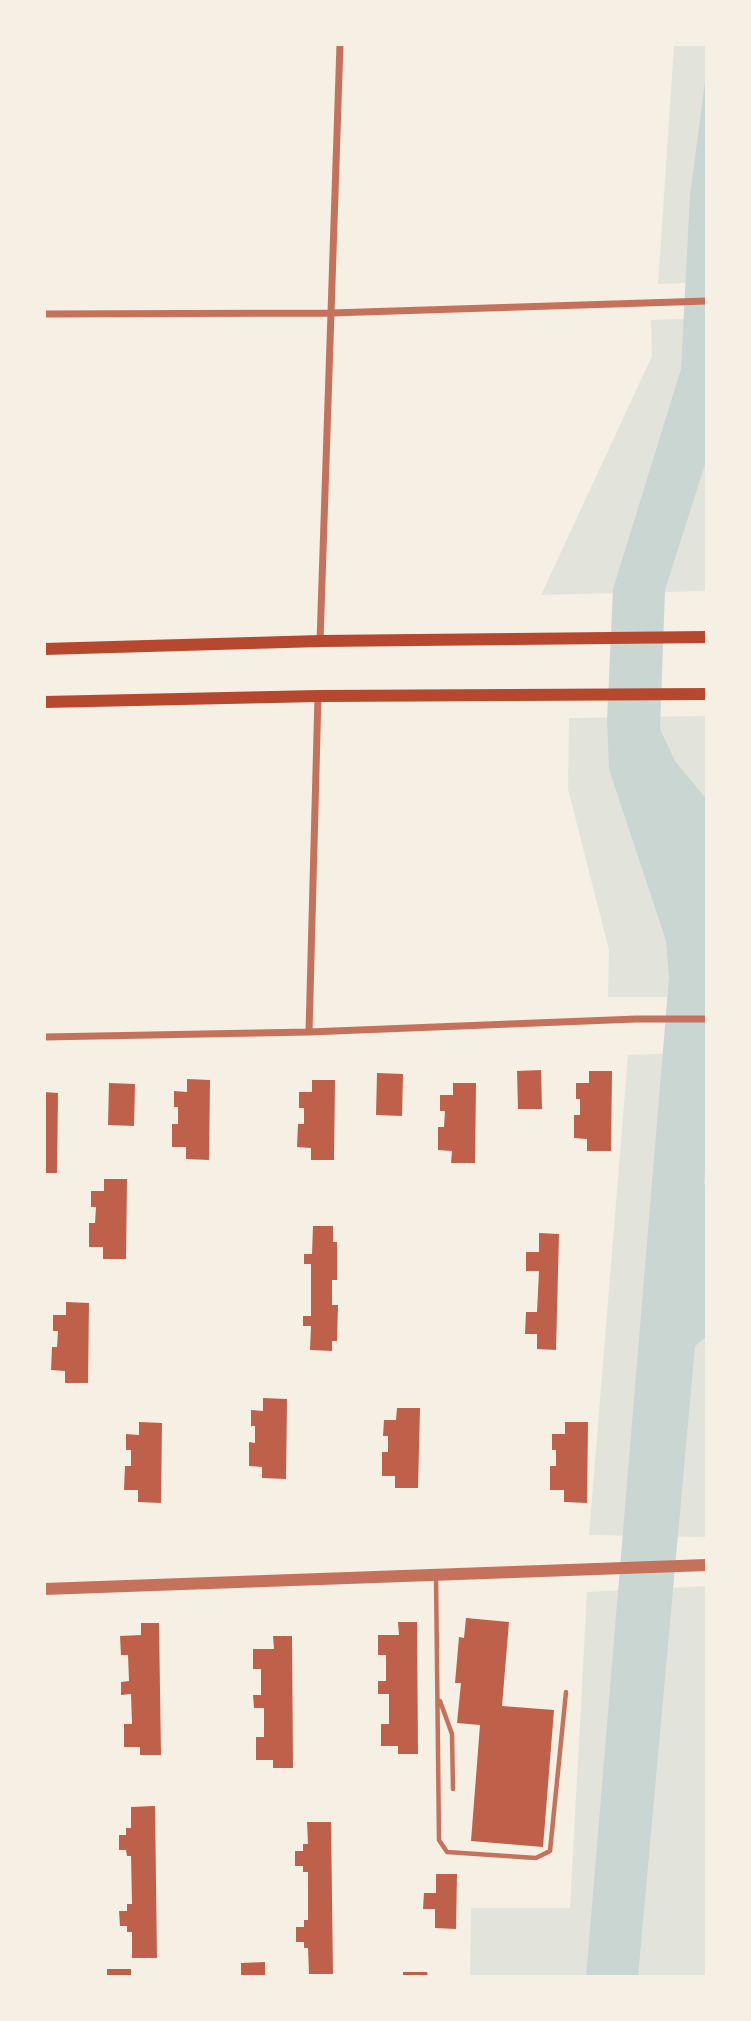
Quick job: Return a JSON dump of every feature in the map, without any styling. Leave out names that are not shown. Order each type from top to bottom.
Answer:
[{"type":"main road","points":[[44,649],[320,641],[707,637]]},
{"type":"main road","points":[[44,702],[318,696],[707,694]]},
{"type":"street","points":[[320,641],[340,44]]},
{"type":"street","points":[[44,314],[331,313],[707,301]]},
{"type":"street","points":[[309,1032],[318,696]]},
{"type":"street","points":[[44,1037],[309,1032],[636,1019],[707,1020]]},
{"type":"street","points":[[44,1589],[707,1565]]},
{"type":"lane","points":[[436,1575],[439,1840],[447,1852],[536,1858],[550,1851],[566,1692]]},
{"type":"lane","points":[[438,1697],[453,1734],[453,1789]]},
{"type":"shaded area","points":[[707,45],[707,282],[658,284],[674,46]]},
{"type":"shaded area","points":[[707,67],[707,458],[665,590],[660,729],[675,761],[707,800],[707,1142],[704,1184],[707,1188],[707,1336],[695,1346],[638,1977],[586,1977],[669,978],[666,941],[609,769],[607,721],[613,589],[681,369],[690,195]]},
{"type":"shaded area","points":[[707,318],[707,591],[541,595],[652,356],[651,320]]},
{"type":"shaded area","points":[[707,716],[707,997],[608,997],[609,950],[568,789],[569,718]]},
{"type":"shaded area","points":[[707,1052],[707,1537],[589,1535],[628,1055]]},
{"type":"shaded area","points":[[707,1586],[707,1977],[470,1977],[471,1908],[570,1908],[587,1592]]},
{"type":"building","points":[[541,1070],[542,1109],[518,1109],[517,1071]]},
{"type":"building","points":[[589,1071],[612,1071],[611,1151],[587,1151],[587,1139],[574,1138],[574,1115],[580,1115],[576,1083],[589,1083]]},
{"type":"building","points":[[377,1073],[403,1074],[402,1116],[376,1115]]},
{"type":"building","points":[[187,1079],[210,1080],[209,1160],[186,1159],[186,1147],[172,1147],[172,1124],[178,1124],[174,1091],[187,1092]]},
{"type":"building","points":[[312,1080],[335,1080],[334,1160],[311,1160],[311,1148],[297,1147],[298,1124],[304,1124],[304,1108],[299,1108],[299,1092],[312,1092]]},
{"type":"building","points":[[109,1083],[135,1084],[134,1126],[108,1125]]},
{"type":"building","points":[[453,1083],[476,1083],[475,1163],[451,1163],[452,1151],[438,1150],[438,1127],[444,1127],[445,1111],[440,1111],[440,1095],[453,1095]]},
{"type":"building","points":[[44,1092],[58,1093],[57,1173],[44,1173]]},
{"type":"building","points":[[104,1179],[127,1179],[126,1259],[103,1259],[103,1247],[89,1247],[89,1223],[95,1223],[96,1207],[91,1207],[91,1191],[104,1191]]},
{"type":"building","points":[[313,1226],[333,1226],[333,1242],[337,1242],[337,1280],[332,1280],[332,1305],[338,1305],[337,1341],[332,1341],[332,1351],[310,1350],[311,1326],[303,1326],[303,1316],[311,1316],[311,1264],[304,1264],[304,1254],[312,1254]]},
{"type":"building","points":[[539,1233],[559,1234],[556,1350],[537,1349],[537,1334],[525,1334],[526,1312],[537,1312],[539,1271],[526,1271],[526,1252],[539,1252]]},
{"type":"building","points":[[66,1302],[89,1303],[88,1383],[65,1383],[65,1371],[51,1370],[52,1347],[57,1347],[58,1331],[53,1331],[53,1315],[66,1315]]},
{"type":"building","points":[[263,1398],[287,1399],[286,1479],[262,1478],[262,1467],[249,1466],[249,1442],[255,1443],[251,1410],[263,1411]]},
{"type":"building","points":[[397,1408],[420,1408],[418,1488],[395,1488],[395,1476],[382,1476],[382,1452],[388,1452],[388,1436],[383,1436],[384,1420],[396,1420]]},
{"type":"building","points":[[139,1422],[162,1423],[161,1503],[138,1502],[138,1490],[124,1490],[125,1466],[131,1466],[131,1450],[126,1450],[126,1434],[139,1435]]},
{"type":"building","points":[[565,1422],[588,1422],[587,1503],[564,1502],[564,1490],[550,1490],[550,1466],[556,1466],[552,1434],[565,1434]]},
{"type":"building","points":[[466,1618],[509,1622],[502,1706],[554,1710],[543,1847],[471,1841],[480,1725],[457,1723],[461,1683],[455,1683],[459,1637],[464,1638]]},
{"type":"building","points":[[398,1622],[417,1622],[418,1754],[398,1754],[398,1746],[381,1746],[381,1724],[389,1724],[389,1694],[378,1694],[378,1681],[386,1681],[386,1655],[378,1655],[378,1635],[399,1635]]},
{"type":"building","points":[[141,1623],[159,1623],[161,1755],[140,1755],[140,1747],[124,1747],[124,1724],[132,1724],[131,1694],[121,1695],[121,1682],[129,1681],[128,1655],[121,1655],[120,1636],[141,1635]]},
{"type":"building","points":[[273,1636],[292,1636],[293,1768],[273,1768],[273,1760],[256,1760],[256,1737],[264,1737],[264,1708],[254,1708],[253,1695],[261,1695],[261,1669],[253,1669],[253,1649],[274,1649]]},
{"type":"building","points":[[155,1806],[157,1958],[132,1958],[132,1932],[127,1932],[127,1926],[120,1926],[119,1911],[127,1911],[127,1904],[132,1904],[131,1856],[127,1856],[126,1850],[119,1850],[119,1835],[126,1835],[126,1828],[131,1828],[131,1807]]},
{"type":"building","points":[[307,1822],[331,1822],[333,1974],[309,1974],[308,1948],[304,1948],[304,1942],[296,1942],[296,1927],[304,1927],[304,1920],[308,1920],[308,1872],[303,1872],[303,1866],[295,1866],[295,1851],[303,1851],[303,1844],[308,1844]]},
{"type":"building","points":[[436,1874],[457,1874],[456,1929],[435,1928],[435,1909],[423,1909],[424,1893],[436,1893]]},
{"type":"building","points":[[265,1962],[265,1977],[241,1977],[241,1963]]},
{"type":"building","points":[[107,1969],[131,1969],[131,1977],[107,1977]]},
{"type":"building","points":[[403,1972],[427,1972],[428,1977],[403,1977]]}]
